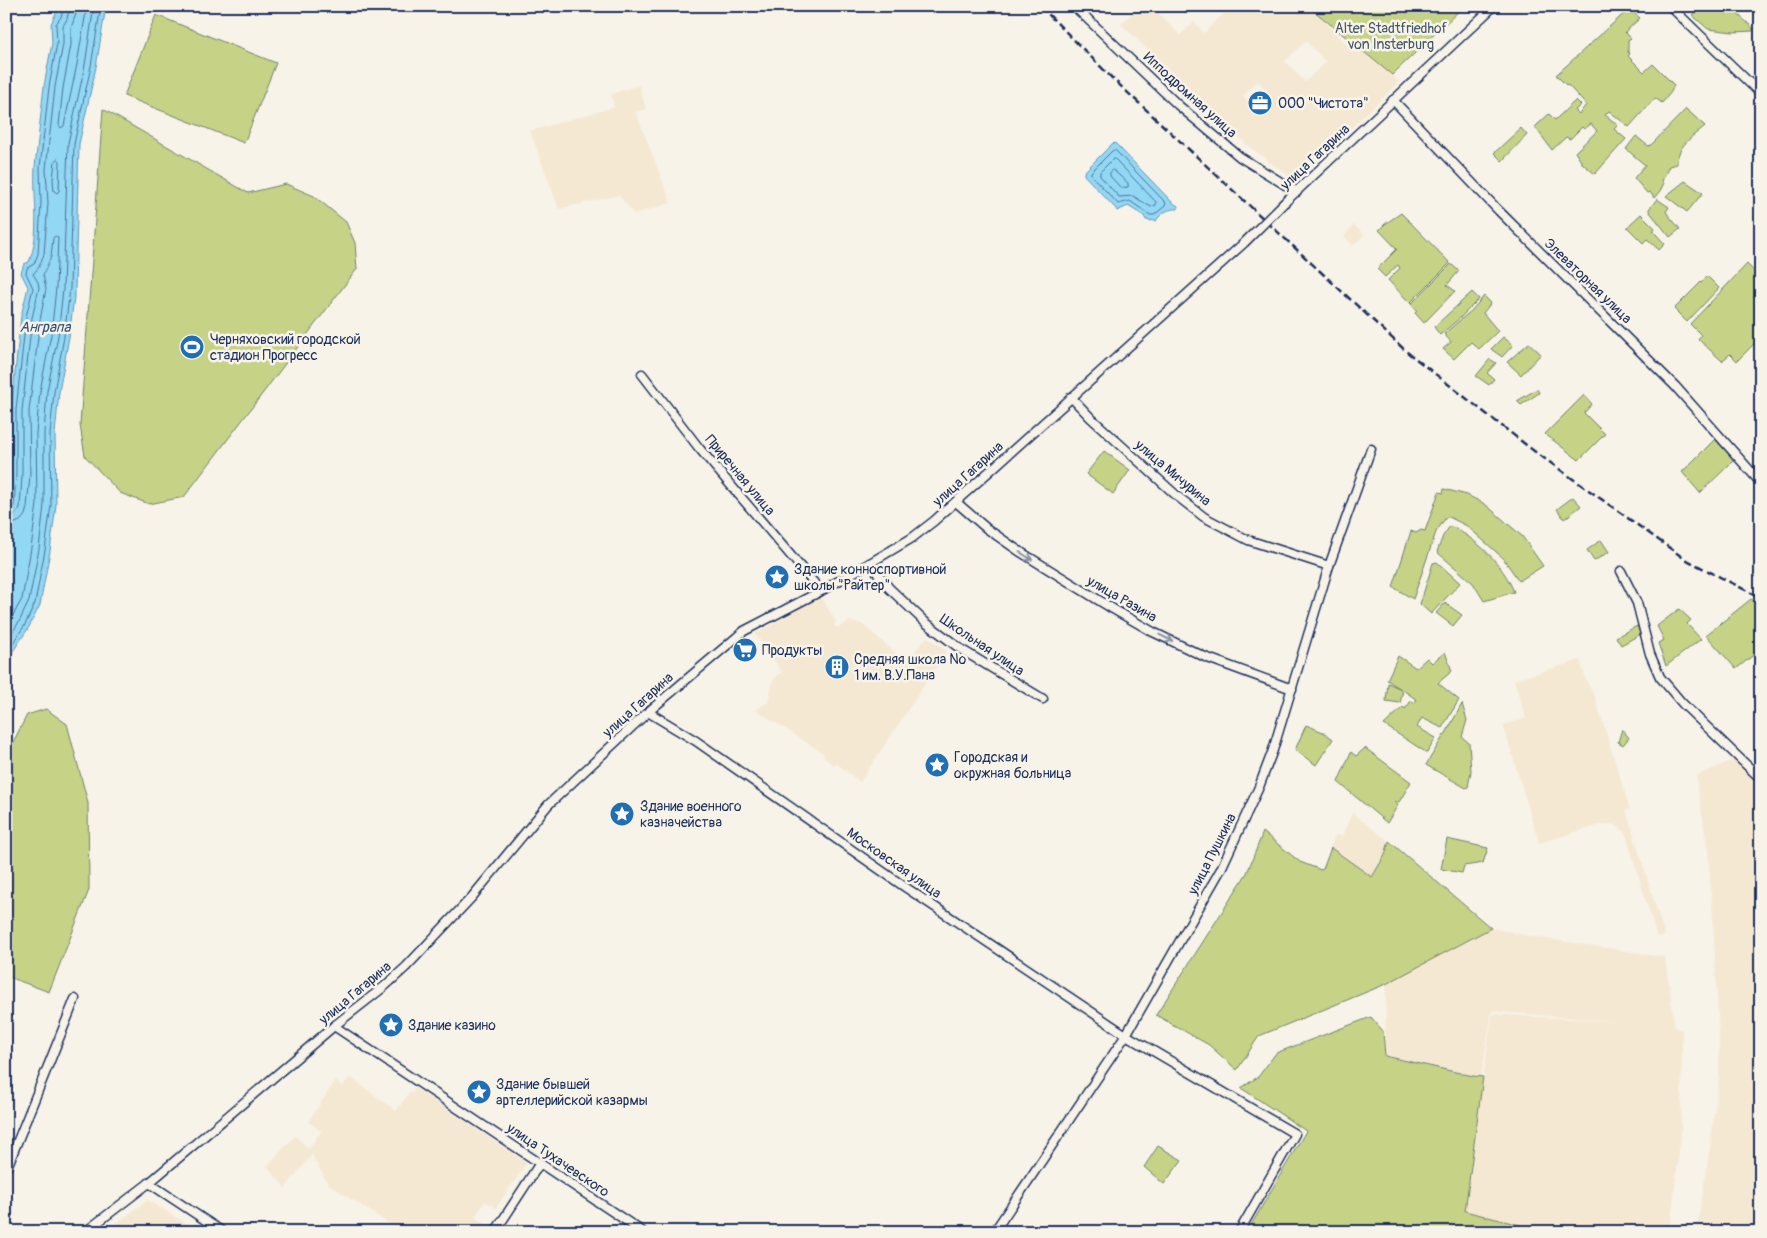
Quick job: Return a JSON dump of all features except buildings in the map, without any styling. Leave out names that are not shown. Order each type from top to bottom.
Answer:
[{"type":"street","name":"Ипподромная улица","points":[[1074,6],[1178,104],[1240,157],[1297,192]]},
{"type":"street","name":"улица Гагарина","points":[[85,1232],[149,1183],[334,1026],[385,986],[472,896],[548,805],[648,712],[744,631],[821,591],[912,538],[956,502],[1244,243],[1285,202],[1494,6]]},
{"type":"street","points":[[1670,6],[1761,94]]},
{"type":"street","name":"Элеваторная улица","points":[[1393,100],[1499,211],[1675,386],[1761,483]]},
{"type":"street","name":"Приречная улица","points":[[642,374],[700,448],[821,591]]},
{"type":"street","name":"улица Мичурина","points":[[1071,397],[1090,418],[1177,496],[1204,517],[1248,540],[1329,566]]},
{"type":"street","name":"улица Пушкина","points":[[994,1232],[1126,1035],[1221,869],[1259,787],[1292,689],[1329,566],[1371,449]]},
{"type":"street","name":"улица Разина","points":[[956,502],[986,528],[1105,604],[1153,632],[1205,657],[1292,689]]},
{"type":"street","name":"Школьная улица","points":[[870,563],[889,588],[926,622],[962,650],[1043,699]]},
{"type":"street","points":[[1621,571],[1637,603],[1652,660],[1660,677],[1682,703],[1761,779]]},
{"type":"street","name":"Московская улица","points":[[648,712],[696,741],[902,885],[1126,1035],[1294,1134],[1239,1232]]},
{"type":"street","points":[[6,1170],[75,999]]},
{"type":"street","name":"улица Тухачевского","points":[[334,1026],[643,1232]]},
{"type":"street","points":[[494,1232],[540,1163]]},
{"type":"street","points":[[149,1183],[224,1232]]},
{"type":"shaded area","points":[[1139,6],[1151,6],[1180,35],[1194,22],[1204,33],[1231,6],[1310,6],[1352,50],[1358,45],[1374,62],[1377,59],[1399,82],[1296,181],[1247,145],[1121,24]],"holes":[[[1306,41],[1326,62],[1305,82],[1285,61]],[[1258,81],[1272,97],[1257,111],[1243,96]]]},
{"type":"shaded area","points":[[639,85],[646,109],[636,112],[671,203],[634,214],[619,195],[559,209],[530,131],[614,107],[611,94]]},
{"type":"shaded area","points":[[1354,225],[1364,235],[1353,246],[1344,236]]},
{"type":"shaded area","points":[[821,596],[836,622],[835,627],[850,621],[862,624],[906,662],[927,637],[947,651],[860,782],[836,763],[834,765],[824,758],[823,753],[756,710],[768,702],[773,679],[782,672],[755,634]]},
{"type":"shaded area","points":[[1580,660],[1586,680],[1595,697],[1630,809],[1626,810],[1665,936],[1657,937],[1625,832],[1620,828],[1612,824],[1600,825],[1539,843],[1503,725],[1526,718],[1514,680]]},
{"type":"shaded area","points":[[1735,759],[1761,782],[1761,1190],[1755,1213],[1761,1216],[1761,1221],[1759,1222],[1758,1232],[1696,1232],[1719,1077],[1719,1035],[1708,852],[1696,776]]},
{"type":"shaded area","points":[[1352,813],[1389,841],[1385,855],[1372,877],[1331,848],[1335,835],[1342,836]]},
{"type":"shaded area","points":[[1491,928],[1665,957],[1675,1027],[1682,1030],[1681,1135],[1671,1221],[1667,1232],[1547,1232],[1465,1211],[1492,1014],[1620,1022],[1492,1011],[1481,1076],[1473,1076],[1385,1056],[1386,984]]},
{"type":"shaded area","points":[[350,1077],[396,1111],[410,1091],[412,1093],[415,1088],[527,1163],[496,1208],[485,1201],[475,1217],[485,1224],[480,1232],[402,1232],[328,1184],[312,1155],[285,1188],[267,1166],[295,1136],[309,1149],[321,1131],[308,1122],[335,1081],[342,1086]]},
{"type":"shaded area","points":[[148,1200],[200,1232],[104,1232]]},
{"type":"green space","name":"Alter Stadtfriedhof von Insterburg","points":[[1308,6],[1464,6],[1392,75]]},
{"type":"green space","points":[[1701,6],[1729,6],[1753,28],[1753,31],[1733,32],[1708,29],[1692,15]]},
{"type":"green space","points":[[1629,9],[1640,18],[1625,32],[1631,38],[1628,40],[1628,52],[1630,54],[1628,56],[1644,72],[1653,64],[1674,85],[1662,103],[1655,98],[1629,127],[1609,111],[1605,115],[1618,125],[1614,129],[1626,139],[1595,174],[1582,163],[1575,152],[1597,131],[1591,124],[1584,129],[1582,127],[1570,139],[1566,137],[1552,150],[1535,127],[1549,114],[1555,120],[1576,100],[1581,105],[1575,110],[1579,114],[1586,105],[1556,75]]},
{"type":"green space","points":[[156,15],[276,63],[244,143],[124,96]]},
{"type":"green space","name":"Черняховский городской стадион Прогресс","points":[[103,109],[248,193],[286,184],[314,196],[346,222],[355,243],[357,269],[184,497],[149,504],[120,493],[85,456],[80,425]]},
{"type":"green space","points":[[1686,109],[1705,126],[1682,147],[1677,164],[1669,166],[1662,181],[1664,183],[1654,198],[1634,178],[1645,165],[1626,149],[1636,136],[1648,146],[1651,145]]},
{"type":"green space","points":[[1521,128],[1527,135],[1502,161],[1494,153]]},
{"type":"green space","points":[[1685,181],[1703,193],[1687,212],[1666,196]]},
{"type":"green space","points":[[1657,199],[1669,207],[1666,212],[1680,229],[1670,237],[1649,211]]},
{"type":"green space","points":[[1401,213],[1450,263],[1410,303],[1388,280],[1400,268],[1398,265],[1385,277],[1377,269],[1397,249],[1379,230]]},
{"type":"green space","points":[[1641,214],[1655,228],[1653,231],[1665,244],[1659,250],[1647,239],[1643,243],[1627,227]]},
{"type":"green space","points":[[1451,264],[1459,271],[1447,285],[1455,291],[1424,323],[1415,313],[1417,311],[1411,304]]},
{"type":"green space","points":[[1747,264],[1761,278],[1761,337],[1737,361],[1730,354],[1722,361],[1698,339],[1701,335],[1690,324]]},
{"type":"green space","points":[[1707,276],[1719,288],[1687,322],[1674,309]]},
{"type":"green space","points":[[1472,292],[1479,299],[1440,335],[1434,327]]},
{"type":"green space","points":[[1484,296],[1491,303],[1483,313],[1498,331],[1479,349],[1471,342],[1454,359],[1443,349],[1451,342],[1444,334],[1472,310]]},
{"type":"green space","points":[[1503,337],[1513,345],[1502,357],[1491,349]]},
{"type":"green space","points":[[1529,343],[1541,354],[1521,375],[1507,362]]},
{"type":"green space","points":[[1490,359],[1496,363],[1487,373],[1494,379],[1489,385],[1476,376]]},
{"type":"green space","points":[[1537,389],[1539,393],[1521,405],[1517,401]]},
{"type":"green space","points":[[1584,395],[1592,404],[1584,413],[1605,434],[1579,460],[1545,434]]},
{"type":"green space","points":[[1715,439],[1734,460],[1700,493],[1682,472]]},
{"type":"green space","points":[[1104,451],[1130,470],[1113,494],[1086,474]]},
{"type":"green space","points":[[1444,489],[1467,495],[1485,504],[1522,536],[1543,566],[1519,581],[1503,558],[1467,526],[1447,516],[1436,532],[1413,599],[1393,587],[1411,531],[1416,533],[1421,530],[1425,531],[1439,492],[1443,493]]},
{"type":"green space","points":[[1573,497],[1581,506],[1564,519],[1557,509]]},
{"type":"green space","points":[[1450,526],[1470,538],[1488,553],[1503,572],[1514,592],[1484,601],[1473,583],[1437,552],[1443,536]]},
{"type":"green space","points":[[1601,540],[1609,552],[1594,561],[1587,550]]},
{"type":"green space","points":[[1437,562],[1460,583],[1431,614],[1420,604],[1433,563]]},
{"type":"green space","points":[[1751,599],[1761,607],[1761,649],[1736,669],[1706,635]]},
{"type":"green space","points":[[1445,603],[1462,615],[1453,626],[1436,613]]},
{"type":"green space","points":[[1679,609],[1691,620],[1687,624],[1701,639],[1666,666],[1658,643],[1664,640],[1657,626]]},
{"type":"green space","points":[[1637,626],[1641,634],[1621,645],[1616,637]]},
{"type":"green space","points":[[1445,652],[1452,671],[1438,683],[1459,700],[1442,728],[1422,718],[1417,727],[1436,738],[1427,753],[1384,725],[1403,707],[1405,709],[1411,701],[1414,703],[1417,700],[1403,690],[1400,703],[1386,701],[1388,683],[1401,689],[1387,680],[1398,656],[1416,668],[1427,658],[1432,663]]},
{"type":"green space","points":[[1462,704],[1467,720],[1462,737],[1469,743],[1471,771],[1468,787],[1466,788],[1426,765]]},
{"type":"green space","points":[[46,709],[67,724],[88,803],[89,882],[89,890],[49,992],[6,976],[6,756],[27,715]]},
{"type":"green space","points":[[1306,725],[1323,732],[1333,739],[1316,765],[1295,750]]},
{"type":"green space","points":[[1622,729],[1629,738],[1623,745],[1618,742]]},
{"type":"green space","points":[[1365,748],[1411,782],[1399,802],[1394,802],[1398,805],[1387,823],[1338,782],[1351,752],[1356,756]]},
{"type":"green space","points":[[1263,832],[1300,862],[1321,870],[1331,848],[1372,877],[1385,855],[1389,841],[1491,928],[1386,984],[1259,1036],[1237,1070],[1209,1045],[1156,1015],[1247,873]]},
{"type":"green space","points":[[1447,839],[1488,848],[1483,863],[1464,866],[1462,873],[1441,869]]},
{"type":"green space","points":[[1371,1017],[1383,1031],[1385,1056],[1483,1077],[1465,1211],[1547,1232],[1247,1232],[1306,1131],[1241,1088],[1258,1077],[1276,1053]]},
{"type":"green space","points":[[1158,1146],[1182,1160],[1164,1184],[1144,1167]]},
{"type":"water","name":"Анграпа","points":[[59,6],[106,6],[96,67],[79,144],[75,289],[59,392],[55,434],[56,505],[50,551],[40,605],[29,627],[6,662],[6,541],[11,475],[11,410],[21,316],[28,287],[21,273],[24,264],[29,262],[35,239],[35,167],[44,86],[52,43],[51,24]]},
{"type":"water","points":[[1115,143],[1178,206],[1178,209],[1171,209],[1156,221],[1146,220],[1144,216],[1128,206],[1117,211],[1084,175],[1084,172]]},
{"type":"railway","points":[[1040,6],[1112,78],[1407,352],[1534,451],[1685,559],[1761,598]]},
{"type":"place","name":"ООО \"Чистота\"","points":[[1260,103]]},
{"type":"place","name":"Черняховский городской стадион Прогресс","points":[[192,347]]},
{"type":"place","name":"Здание конноспортивной школы \"Райтер\"","points":[[777,577]]},
{"type":"place","name":"Продукты","points":[[745,650]]},
{"type":"place","name":"Средняя школа № 1 им. В.У.Пана","points":[[837,667]]},
{"type":"place","name":"Городская и окружная больница","points":[[937,765]]},
{"type":"place","name":"Здание военного казначейства","points":[[622,814]]},
{"type":"place","name":"Здание казино","points":[[391,1025]]},
{"type":"place","name":"Здание бывшей артеллерийской казармы","points":[[479,1092]]}]
